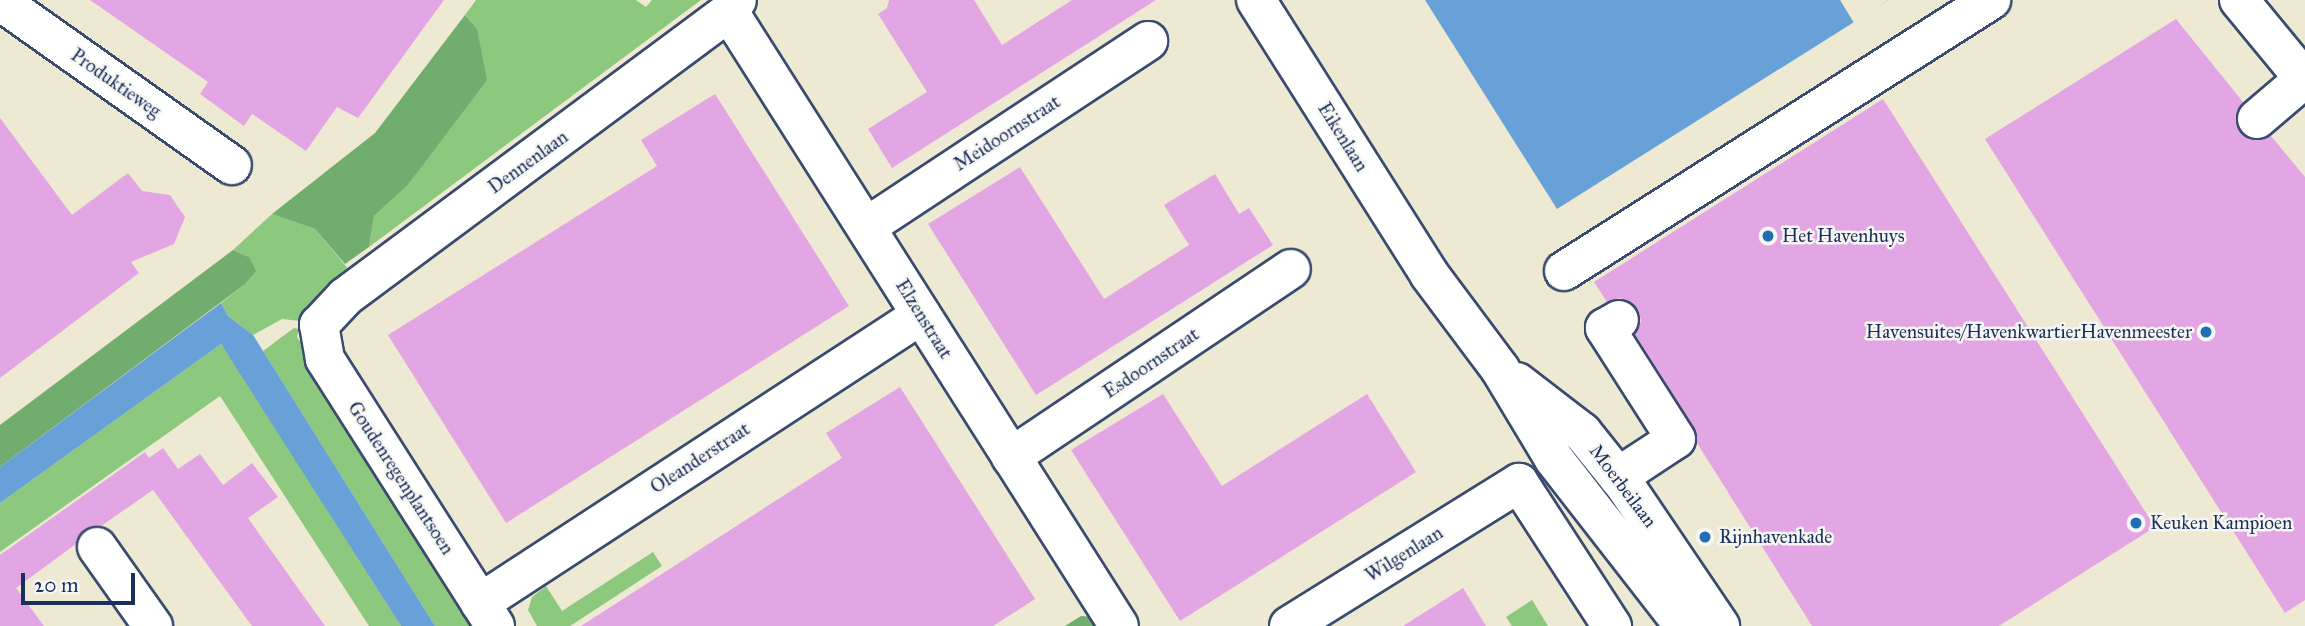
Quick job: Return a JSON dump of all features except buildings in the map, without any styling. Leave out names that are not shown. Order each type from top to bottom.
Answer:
[{"type":"street","name":"Eikenlaan","points":[[1256,0],[1429,274]]},
{"type":"street","points":[[1564,271],[1991,0]]},
{"type":"street","points":[[2239,0],[2305,80],[2257,119]]},
{"type":"street","name":"Produktieweg","points":[[0,1],[232,165]]},
{"type":"street","name":"Elzenstraat","points":[[733,6],[866,227],[1119,626]]},
{"type":"street","name":"Dennenlaan","points":[[319,325],[345,297],[733,6]]},
{"type":"street","name":"Meidoornstraat","points":[[866,227],[1148,41]]},
{"type":"street","name":"Esdoornstraat","points":[[1011,457],[1292,268]]},
{"type":"street","name":"Moerbeilaan","points":[[1429,274],[1500,369],[1554,459],[1684,626]]},
{"type":"street","name":"Oleanderstraat","points":[[488,614],[921,314]]},
{"type":"street","points":[[1618,477],[1676,439],[1605,328],[1619,320]]},
{"type":"street","name":"Goudenregenplantsoen","points":[[319,325],[325,359],[488,614]]},
{"type":"street","name":"Moerbeilaan","points":[[1500,369],[1582,432],[1618,477],[1720,626]]},
{"type":"street","name":"Wilgenlaan","points":[[1289,626],[1519,483],[1612,626]]},
{"type":"street","points":[[97,547],[153,626]]},
{"type":"green space","points":[[476,0],[636,0],[646,7],[652,0],[701,0],[369,247],[374,216],[407,186],[444,135],[477,29],[465,15]]},
{"type":"green space","points":[[465,15],[477,29],[487,80],[407,186],[374,216],[369,247],[345,264],[315,229],[272,214],[375,133]]},
{"type":"green space","points":[[272,214],[315,229],[354,276],[308,310],[300,321],[282,319],[253,335],[228,316],[221,303],[244,285],[249,257],[233,250]]},
{"type":"green space","points":[[233,250],[249,257],[256,271],[244,285],[0,467],[0,425]]},
{"type":"green space","points":[[294,328],[299,329],[297,337],[480,626],[435,626],[263,351]]},
{"type":"green space","points":[[221,344],[401,626],[369,626],[220,396],[0,552],[0,503]]},
{"type":"green space","points":[[653,552],[662,566],[570,626],[537,626],[528,610],[532,597],[546,586],[562,611]]},
{"type":"green space","points":[[1532,600],[1548,626],[1512,626],[1506,617]]},
{"type":"green space","points":[[1081,616],[1094,617],[1100,626],[1065,626]]},
{"type":"water","points":[[1425,0],[1889,0],[1557,209]]},
{"type":"water","points":[[221,303],[228,316],[253,335],[435,626],[401,626],[221,344],[0,503],[0,467]]},
{"type":"pier","points":[[1840,0],[1889,0],[1854,23]]},
{"type":"place","name":"Het Havenhuys","points":[[1768,236]]},
{"type":"place","name":"Havensuites/HavenkwartierHavenmeester","points":[[2206,332]]},
{"type":"place","name":"Keuken Kampioen","points":[[2136,523]]},
{"type":"place","name":"Rijnhavenkade","points":[[1705,537]]}]
